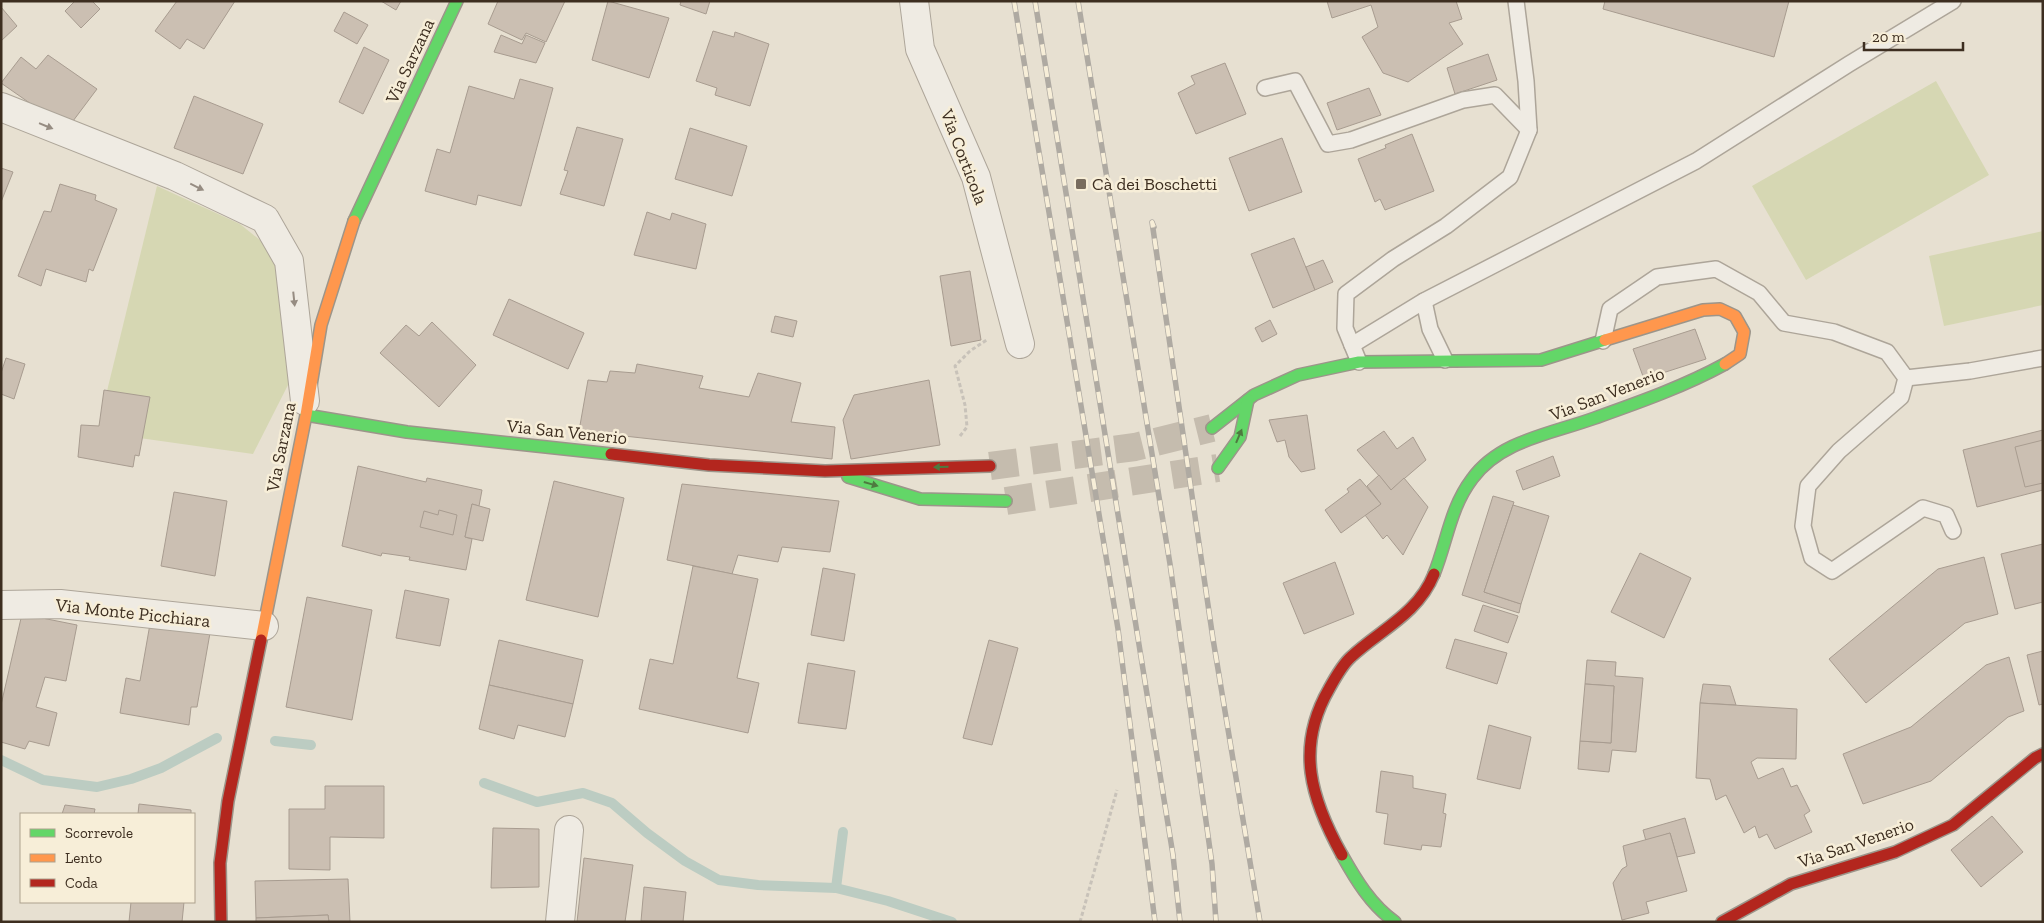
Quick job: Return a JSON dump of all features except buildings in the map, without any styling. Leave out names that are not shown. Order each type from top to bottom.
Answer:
[{"type":"street","name":"Via Sarzana","points":[[221,922],[220,863],[228,801],[306,415],[321,325],[356,216],[457,1]]},
{"type":"street","name":"Via Corticola","points":[[914,1],[920,49],[976,177],[1018,335]]},
{"type":"street","points":[[1,107],[175,176],[264,219],[289,261],[306,415]]},
{"type":"street","name":"Via San Venerio","points":[[1212,428],[1248,400],[1298,375],[1359,362],[1541,360],[1703,310],[1720,309],[1735,316],[1744,332],[1740,354],[1723,366],[1633,405],[1519,445],[1497,455],[1479,469],[1460,497],[1447,531],[1439,564],[1426,591],[1401,620],[1349,659],[1327,692],[1313,724],[1308,760],[1311,782],[1318,807],[1354,877],[1369,896],[1395,922]]},
{"type":"street","points":[[1218,468],[1240,438],[1248,400]]},
{"type":"street","name":"Via San Venerio","points":[[306,415],[407,432],[709,466],[824,471],[990,466]]},
{"type":"street","name":"Via San Venerio","points":[[824,471],[920,499],[1006,501]]},
{"type":"street","name":"Via Monte Picchiara","points":[[1,605],[60,604],[264,626]]},
{"type":"street","name":"Via San Venerio","points":[[1722,922],[1791,884],[1895,852],[1953,826],[2035,758],[2043,754]]},
{"type":"street","points":[[560,922],[569,830]]},
{"type":"lane","points":[[1359,362],[1345,328],[1346,294],[1393,259],[1446,226],[1510,176],[1529,130],[1526,81],[1516,1]]},
{"type":"lane","points":[[1352,346],[1424,300],[1696,161],[1953,1]]},
{"type":"lane","points":[[1266,88],[1296,81],[1328,144],[1351,140],[1463,100],[1495,95],[1529,130]]},
{"type":"lane","points":[[1603,341],[1610,310],[1657,276],[1716,269],[1759,293],[1784,322],[1834,332],[1886,352],[1906,378]]},
{"type":"lane","points":[[1424,300],[1430,329],[1445,360]]},
{"type":"lane","points":[[1906,378],[1970,371],[2043,358]]},
{"type":"lane","points":[[1906,378],[1901,397],[1839,451],[1808,486],[1803,526],[1812,558],[1832,571],[1923,508],[1946,515],[1953,531]]},
{"type":"path","points":[[931,468],[955,450],[956,442],[967,427],[966,405],[955,366],[970,351],[991,336],[1018,335]]},
{"type":"path","points":[[1080,922],[1117,790]]},
{"type":"green space","points":[[1936,81],[1989,175],[1806,280],[1752,186]]},
{"type":"green space","points":[[157,186],[240,224],[281,257],[289,383],[253,454],[97,432]]},
{"type":"green space","points":[[2043,231],[2043,305],[1944,326],[1929,256]]},
{"type":"waterway","points":[[1,760],[43,780],[97,787],[131,779],[161,768],[217,738]]},
{"type":"waterway","points":[[275,741],[311,745]]},
{"type":"waterway","points":[[484,783],[537,802],[583,793],[612,803],[647,833],[685,861],[719,880],[758,885],[836,888],[888,901],[952,922]]},
{"type":"waterway","points":[[836,888],[843,832]]},
{"type":"tunnel","points":[[990,466],[1135,447],[1212,428]]},
{"type":"tunnel","points":[[1006,501],[1218,468]]},
{"type":"railway","points":[[1014,1],[1118,629],[1155,922]]},
{"type":"railway","points":[[1035,1],[1173,855],[1180,922]]},
{"type":"railway","points":[[1078,1],[1170,564],[1212,864],[1216,922]]},
{"type":"railway","points":[[1154,227],[1152,222],[1213,639],[1260,922]]},
{"type":"traffic: fast","points":[[354,221],[457,1]]},
{"type":"traffic: fast","points":[[1212,428],[1254,395],[1298,375],[1359,362],[1541,360],[1605,340]]},
{"type":"traffic: fast","points":[[1434,574],[1454,513],[1465,490],[1483,466],[1496,456],[1526,440],[1592,419],[1660,394],[1725,364]]},
{"type":"traffic: fast","points":[[1218,468],[1240,437],[1248,400]]},
{"type":"traffic: fast","points":[[306,415],[407,432],[611,454]]},
{"type":"traffic: fast","points":[[848,477],[920,499],[1006,501]]},
{"type":"traffic: fast","points":[[1342,855],[1371,900],[1395,922]]},
{"type":"traffic: slow","points":[[261,640],[306,415],[321,325],[354,221]]},
{"type":"traffic: slow","points":[[1605,340],[1703,310],[1720,309],[1735,316],[1744,332],[1740,354],[1725,364]]},
{"type":"traffic: jam","points":[[611,454],[709,465],[825,471],[990,466]]},
{"type":"traffic: jam","points":[[1342,855],[1322,814],[1315,793],[1310,753],[1312,732],[1331,685],[1345,664],[1362,647],[1408,611],[1427,588],[1434,574]]},
{"type":"traffic: jam","points":[[221,922],[220,863],[228,801],[261,640]]},
{"type":"traffic: jam","points":[[1722,922],[1791,884],[1895,852],[1953,825],[2035,758],[2043,754]]},
{"type":"place","name":"Cà dei Boschetti","points":[[1081,184]]}]
